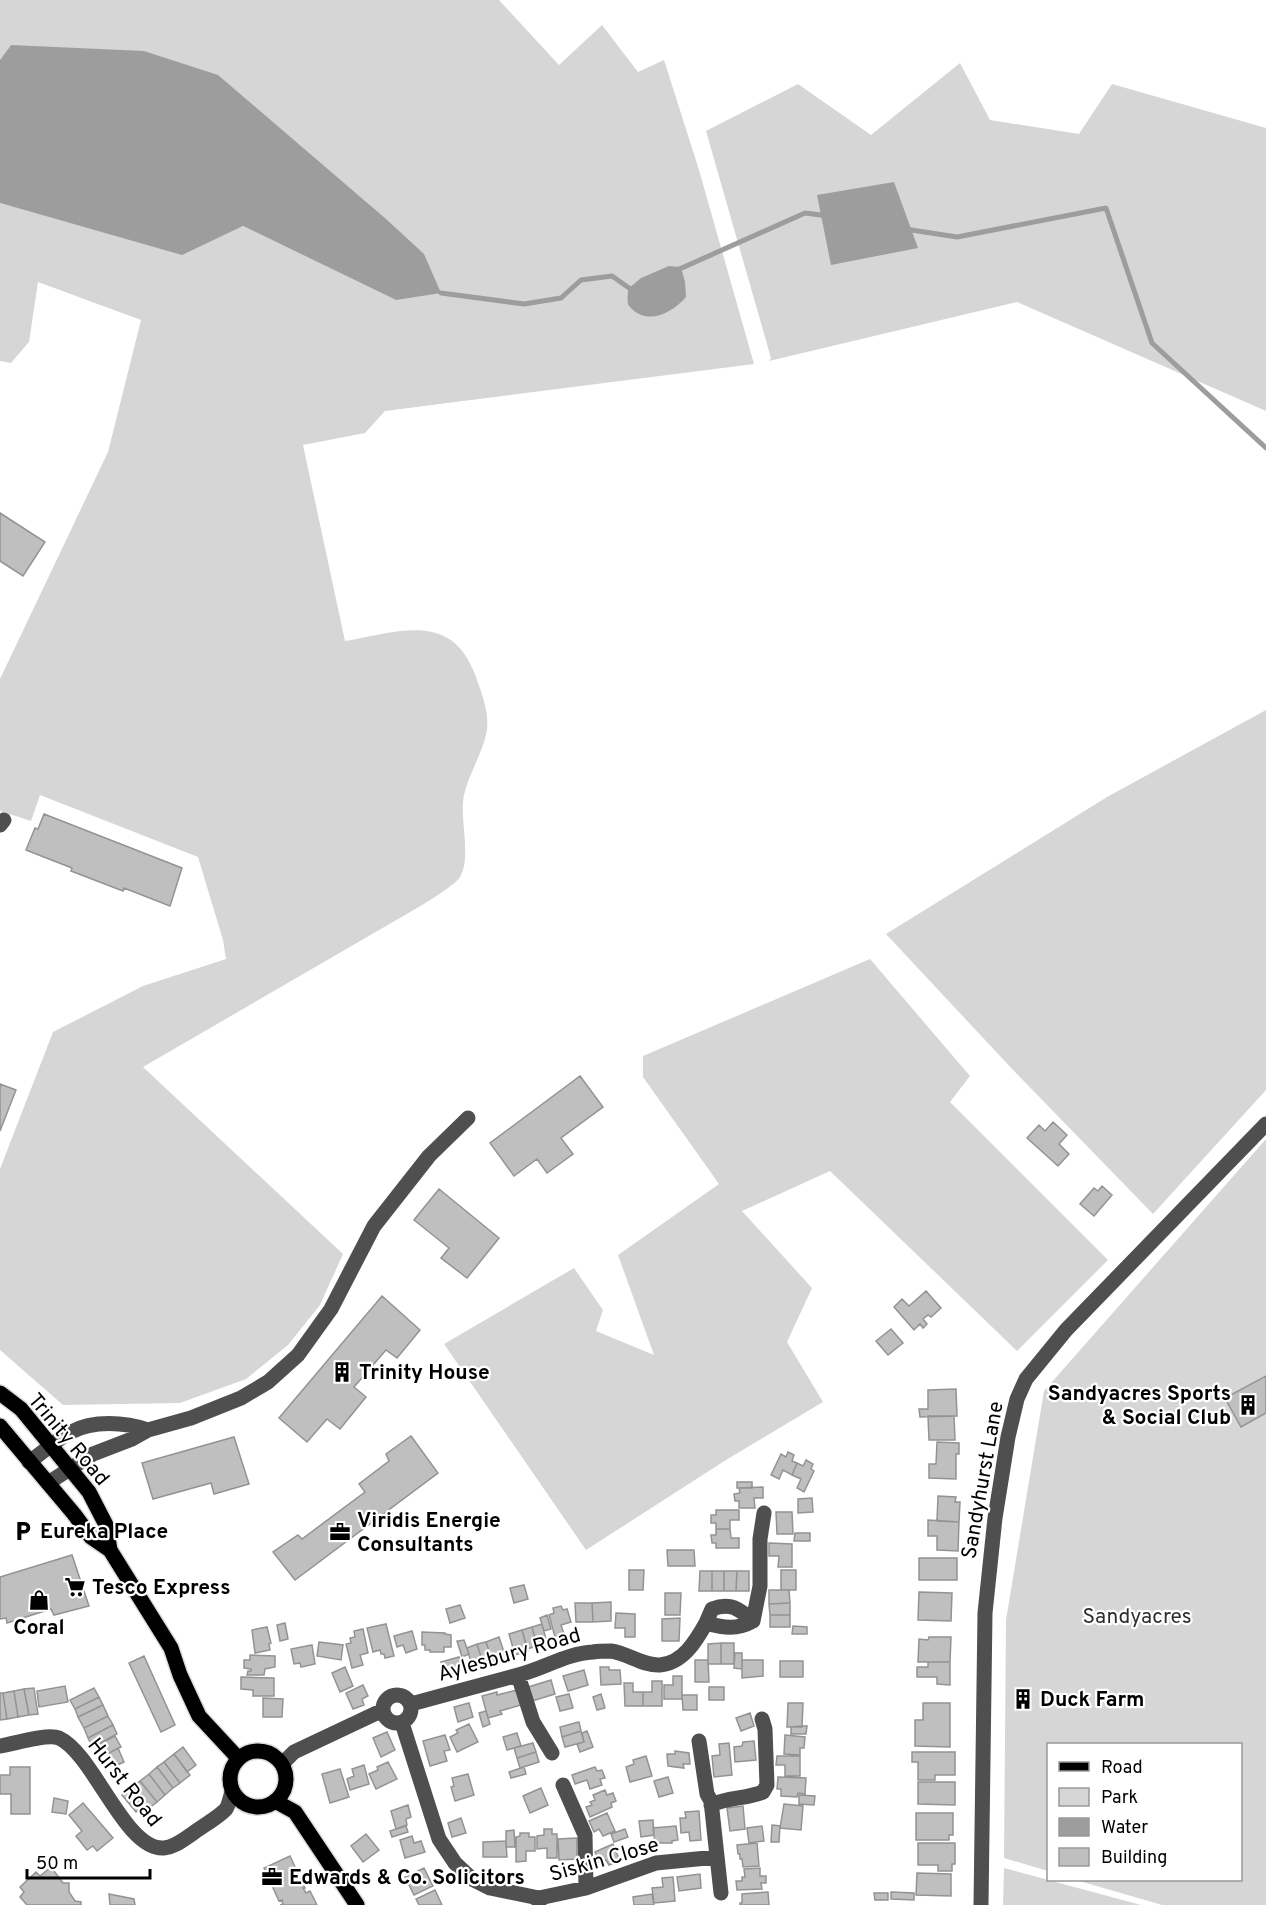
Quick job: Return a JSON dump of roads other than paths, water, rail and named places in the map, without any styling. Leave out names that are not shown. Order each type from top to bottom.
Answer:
[{"type":"main road","name":"Trinity Road","points":[[0,1393],[21,1409],[89,1492],[106,1525],[110,1550],[171,1648],[180,1675],[199,1716],[238,1758]]},
{"type":"main road","name":"Trinity Road","points":[[0,1426],[91,1537],[110,1550]]},
{"type":"main road","points":[[261,1751],[270,1753],[282,1764],[286,1780],[281,1796],[260,1807],[243,1804],[232,1792],[230,1774],[238,1758],[246,1753],[261,1751]]},
{"type":"main road","points":[[275,1801],[295,1812],[357,1905]]},
{"type":"street","points":[[48,1483],[93,1454],[132,1439],[148,1430],[191,1418],[241,1398],[268,1382],[298,1355],[331,1309],[374,1226],[429,1156],[468,1118]]},
{"type":"street","name":"Sandyhurst Lane","points":[[981,1905],[986,1594],[991,1544],[1008,1437],[1017,1399],[1026,1379],[1059,1339],[1266,1124]]},
{"type":"street","points":[[29,1462],[71,1431],[94,1424],[131,1424],[148,1430]]},
{"type":"street","points":[[706,1623],[725,1628],[742,1627],[753,1621],[760,1586],[760,1539],[764,1513]]},
{"type":"street","name":"Aylesbury Road","points":[[282,1764],[294,1752],[383,1710],[385,1701],[396,1694],[405,1697],[411,1704],[472,1686],[518,1676],[576,1654],[590,1652],[612,1651],[660,1665],[675,1660],[688,1651],[712,1609],[725,1605],[740,1610],[753,1621]]},
{"type":"street","points":[[518,1676],[533,1722],[552,1753]]},
{"type":"street","points":[[383,1710],[389,1721],[402,1722],[409,1717],[411,1704]]},
{"type":"street","points":[[711,1805],[723,1800],[764,1796],[763,1792],[767,1785],[765,1729],[762,1719]]},
{"type":"street","points":[[402,1722],[439,1839],[454,1863],[472,1879],[490,1888],[539,1902]]},
{"type":"street","name":"Hurst Road","points":[[0,1746],[55,1736],[65,1741],[81,1758],[141,1840],[156,1848],[166,1848],[177,1844],[226,1809],[232,1792]]},
{"type":"street","points":[[699,1741],[707,1794],[711,1805],[721,1893]]},
{"type":"street","points":[[563,1785],[585,1835],[586,1888]]},
{"type":"street","name":"Siskin Close","points":[[539,1902],[656,1863],[717,1857]]},
{"type":"water","points":[[11,45],[144,51],[218,75],[424,254],[441,293],[396,300],[243,226],[182,255],[0,203],[0,60]]},
{"type":"water","points":[[894,182],[918,248],[831,265],[817,195]]},
{"type":"water","points":[[669,266],[681,267],[686,297],[671,310],[658,316],[645,316],[634,311],[628,304],[628,289],[641,278]]},
{"type":"waterway","points":[[905,229],[957,237],[1106,208],[1152,343],[1266,448]]},
{"type":"waterway","points":[[675,271],[805,213],[828,216]]},
{"type":"waterway","points":[[441,293],[524,304],[561,298],[581,280],[612,276],[632,290],[634,289]]},
{"type":"place","name":"Trinity House","points":[[342,1372]]},
{"type":"place","name":"Sandyacres Sports & Social Club","points":[[1248,1405]]},
{"type":"place","name":"Eureka Place","points":[[23,1531]]},
{"type":"place","name":"Viridis Energie Consultants","points":[[340,1532]]},
{"type":"place","name":"Tesco Express","points":[[75,1587]]},
{"type":"place","name":"Coral","points":[[39,1600]]},
{"type":"place","name":"Duck Farm","points":[[1023,1699]]},
{"type":"place","name":"Edwards & Co. Solicitors","points":[[272,1877]]},
{"type":"park label","name":"Sandyacres","points":[[1137,1616]]}]
